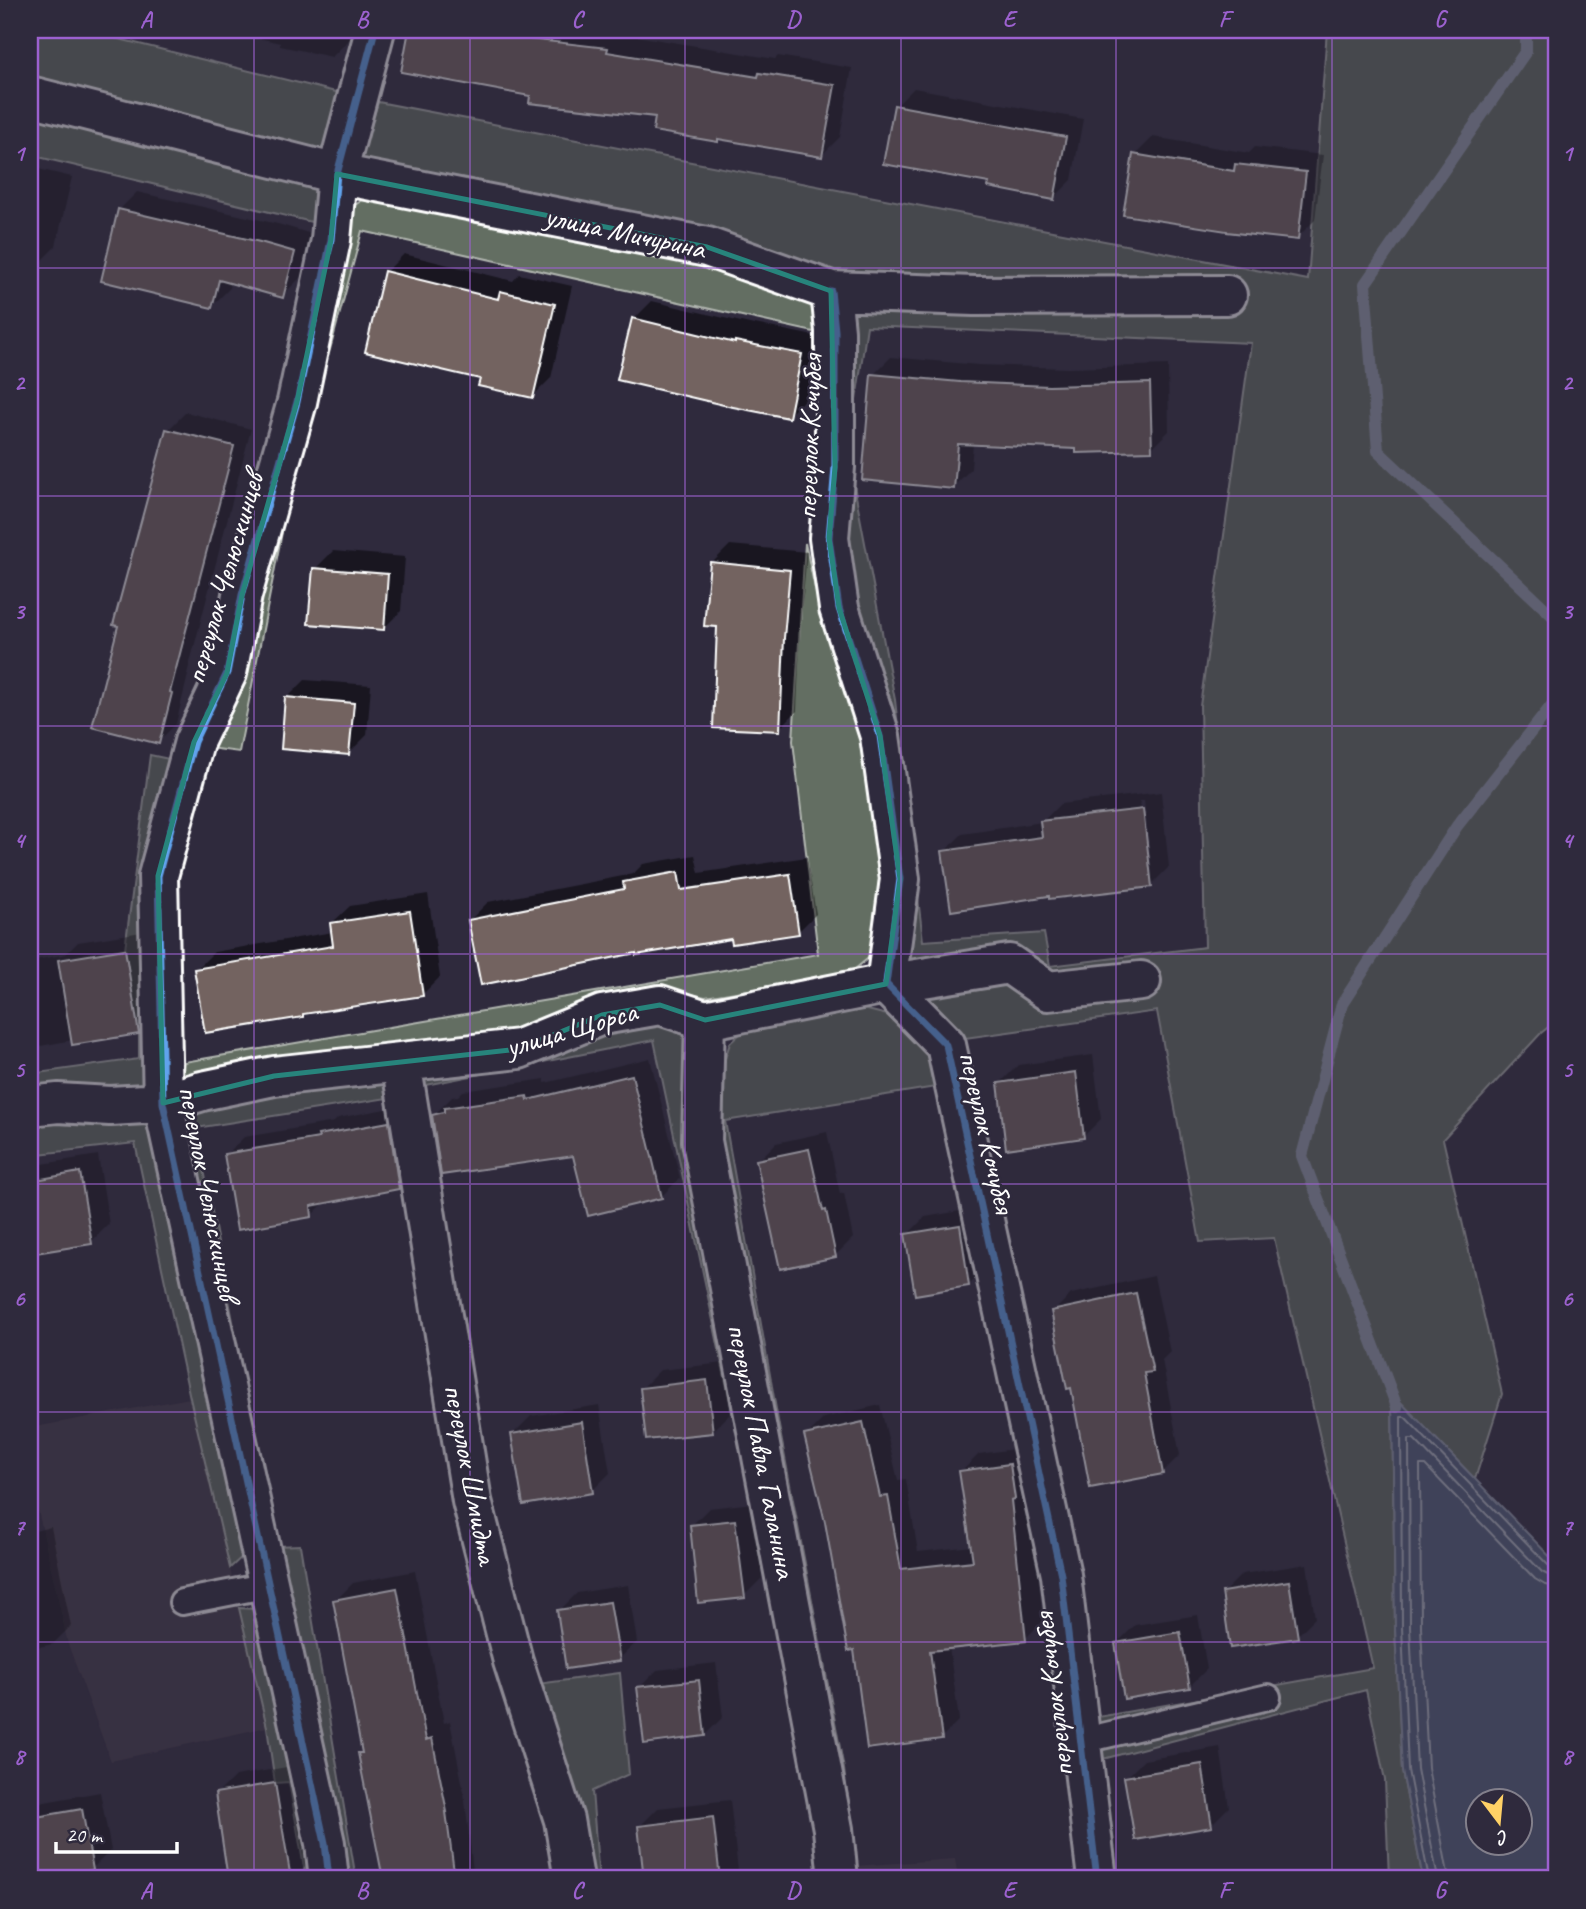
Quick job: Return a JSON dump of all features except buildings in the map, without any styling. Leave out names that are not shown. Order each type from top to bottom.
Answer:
[{"type":"street","name":"переулок Челюскинцев","points":[[329,1879],[325,1843],[163,1103],[158,876],[194,742],[227,673],[242,595],[297,402],[331,240],[337,174],[375,30]]},
{"type":"street","name":"улица Мичурина","points":[[30,96],[337,174],[707,247],[831,292],[974,296],[1227,295]]},
{"type":"street","name":"переулок Кочубея","points":[[831,292],[835,331],[835,467],[829,538],[839,608],[880,736],[900,879],[886,984],[946,1045],[1062,1576],[1097,1879]]},
{"type":"street","name":"улица Щорса","points":[[30,1106],[58,1103],[110,1106],[163,1103],[202,1091],[274,1076],[519,1049],[602,1015],[660,1005],[705,1020],[886,984],[1009,964],[1048,991],[1141,981]]},
{"type":"street","name":"переулок Павла Галанина","points":[[705,1020],[702,1141],[833,1829],[838,1879]]},
{"type":"street","name":"переулок Шмидта","points":[[401,1062],[472,1501],[513,1661],[564,1820],[574,1879]]},
{"type":"lane","points":[[182,1602],[269,1585]]},
{"type":"lane","points":[[1081,1741],[1268,1697]]},
{"type":"highlighted area","points":[[337,174],[707,247],[831,291],[835,467],[829,538],[839,608],[880,736],[900,879],[886,984],[705,1020],[660,1005],[602,1015],[519,1049],[274,1076],[163,1103],[158,876],[194,742],[227,673],[242,595],[297,402],[331,240]]},
{"type":"shaded area","points":[[190,1398],[267,1727],[111,1761],[68,1644],[30,1474],[30,1428]]},
{"type":"shaded area","points":[[955,1859],[958,1879],[856,1879],[855,1866]]},
{"type":"green space","points":[[30,30],[82,30],[340,93],[331,155],[30,86]]},
{"type":"green space","points":[[1327,30],[1556,30],[1556,1021],[1541,1033],[1443,1139],[1502,1394],[1475,1479],[1392,1394],[1395,1628],[1402,1771],[1423,1879],[1389,1879],[1385,1780],[1366,1690],[1103,1759],[1098,1717],[1373,1668],[1274,1238],[1200,1242],[1157,1011],[958,1039],[911,993],[1049,977],[901,964],[917,889],[923,941],[1044,933],[1050,966],[1205,947],[1200,706],[1251,343],[867,326],[848,454],[895,700],[899,736],[853,606],[842,532],[848,310],[975,284],[831,273],[360,163],[378,102],[1308,280]]},
{"type":"green space","points":[[30,108],[314,181],[321,198],[316,223],[30,155]]},
{"type":"green space","points":[[370,195],[702,259],[810,302],[818,333],[362,231],[328,357],[352,207]]},
{"type":"green space","points":[[282,532],[239,752],[208,748],[253,600]]},
{"type":"green space","points":[[805,543],[824,629],[862,739],[879,879],[872,955],[849,974],[705,997],[658,987],[516,1038],[410,1045],[181,1077],[184,1062],[818,954],[793,741]]},
{"type":"green space","points":[[150,755],[169,759],[148,869],[151,1093],[30,1094],[30,1074],[139,1059],[139,1034],[125,949]]},
{"type":"green space","points":[[852,1006],[887,1015],[925,1048],[942,1086],[725,1121],[844,1769],[855,1866],[715,1139],[723,1065],[730,1043],[753,1022]]},
{"type":"green space","points":[[660,1015],[694,1030],[799,1730],[654,1040],[421,1086],[411,1070]]},
{"type":"green space","points":[[391,1076],[394,1097],[196,1128],[276,1546],[300,1545],[356,1879],[341,1879],[180,1110]]},
{"type":"green space","points":[[30,1115],[153,1117],[245,1554],[230,1568],[135,1143],[30,1155]]},
{"type":"green space","points":[[239,1608],[257,1609],[315,1879],[306,1879],[289,1782],[275,1783],[267,1727]]},
{"type":"green space","points":[[620,1673],[629,1774],[592,1791],[599,1879],[587,1879],[530,1685]]},
{"type":"water","points":[[1392,1393],[1556,1563],[1556,1879],[1423,1879],[1402,1771],[1395,1628]]},
{"type":"waterway","points":[[1526,30],[1526,51],[1365,284],[1378,451],[1556,619]]},
{"type":"waterway","points":[[1397,1407],[1302,1156],[1342,1004],[1457,826],[1556,700]]},
{"type":"cycle path","points":[[329,1879],[325,1843],[163,1103],[158,876],[194,742],[227,673],[242,595],[297,402],[331,240],[337,174],[375,30]]},
{"type":"cycle path","points":[[831,291],[835,331],[835,467],[829,538],[839,608],[880,736],[900,879],[886,984],[946,1045],[1061,1575],[1097,1879]]}]
